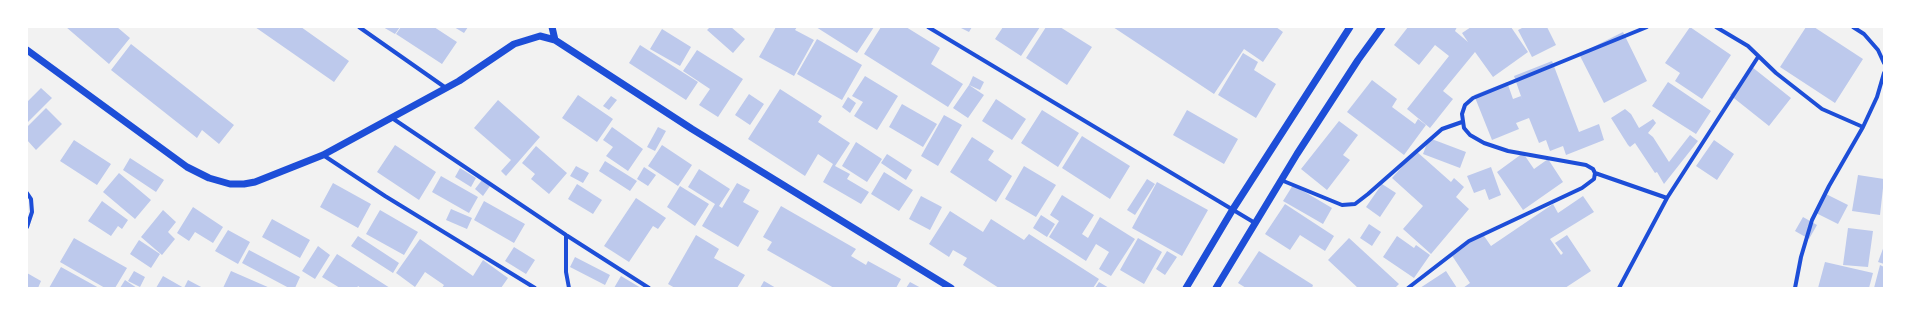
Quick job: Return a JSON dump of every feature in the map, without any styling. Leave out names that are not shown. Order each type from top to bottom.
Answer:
[{"type":"street","points":[[360,27],[446,89]]},
{"type":"street","points":[[552,27],[555,40]]},
{"type":"street","points":[[928,27],[1255,223]]},
{"type":"street","points":[[1186,288],[1233,209],[1350,27]]},
{"type":"street","points":[[1216,288],[1281,180],[1358,60],[1382,27]]},
{"type":"street","points":[[1647,27],[1473,98],[1465,105],[1462,114],[1462,122],[1467,132],[1484,143],[1508,151],[1590,166],[1596,173],[1667,198]]},
{"type":"street","points":[[1716,27],[1748,46],[1776,73],[1822,109],[1863,126]]},
{"type":"street","points":[[1853,27],[1864,34],[1878,50],[1884,63]]},
{"type":"street","points":[[27,50],[187,167],[209,178],[230,184],[250,183],[323,155],[446,89],[514,44],[540,36],[555,40],[692,129],[951,288]]},
{"type":"street","points":[[1619,288],[1667,198],[1758,57]]},
{"type":"street","points":[[1795,288],[1801,257],[1812,220],[1829,186],[1863,126],[1876,97],[1884,73]]},
{"type":"street","points":[[392,118],[566,235],[649,288]]},
{"type":"street","points":[[1281,180],[1342,205],[1355,204],[1442,129],[1462,122]]},
{"type":"street","points":[[323,155],[385,196],[535,288]]},
{"type":"street","points":[[1408,288],[1469,240],[1582,188],[1591,182],[1596,173]]},
{"type":"street","points":[[27,193],[31,198],[32,212],[27,227]]},
{"type":"street","points":[[566,235],[566,272],[569,288]]},
{"type":"building","points":[[66,27],[117,27],[130,38],[109,64]]},
{"type":"building","points":[[255,27],[301,27],[349,61],[334,82]]},
{"type":"building","points":[[383,27],[400,27],[395,34]]},
{"type":"building","points":[[401,27],[434,27],[457,42],[442,64],[396,34]]},
{"type":"building","points":[[454,27],[468,27],[464,33]]},
{"type":"building","points":[[710,27],[731,27],[745,39],[733,53],[707,30]]},
{"type":"building","points":[[776,27],[797,27],[795,30],[814,40],[794,76],[759,57]]},
{"type":"building","points":[[816,27],[874,27],[857,53]]},
{"type":"building","points":[[881,27],[906,27],[940,48],[931,64],[963,84],[948,107],[864,54]]},
{"type":"building","points":[[959,27],[972,27],[969,32]]},
{"type":"building","points":[[1003,27],[1040,27],[1021,56],[995,39]]},
{"type":"building","points":[[1046,27],[1060,27],[1092,47],[1067,85],[1026,58]]},
{"type":"building","points":[[1113,27],[1276,27],[1283,32],[1263,62],[1244,49],[1214,94]]},
{"type":"building","points":[[1408,27],[1457,27],[1455,31],[1468,42],[1462,33],[1471,27],[1511,27],[1528,52],[1493,77],[1475,52],[1443,91],[1453,99],[1430,128],[1407,109],[1449,56],[1435,45],[1419,65],[1394,45]]},
{"type":"building","points":[[1524,27],[1547,27],[1556,45],[1532,57],[1518,30]]},
{"type":"building","points":[[1690,27],[1731,55],[1702,99],[1675,81],[1680,73],[1665,63]]},
{"type":"building","points":[[1806,27],[1814,27],[1863,59],[1835,103],[1780,67]]},
{"type":"building","points":[[662,29],[691,47],[680,66],[650,49]]},
{"type":"building","points":[[1623,32],[1647,81],[1604,103],[1579,54]]},
{"type":"building","points":[[817,39],[862,65],[842,100],[797,74]]},
{"type":"building","points":[[131,44],[234,125],[219,144],[202,130],[197,138],[111,70]]},
{"type":"building","points":[[640,45],[698,82],[686,100],[629,63]]},
{"type":"building","points":[[697,50],[743,79],[718,117],[699,105],[710,89],[683,71]]},
{"type":"building","points":[[1243,53],[1258,62],[1254,70],[1276,84],[1256,118],[1218,95]]},
{"type":"building","points":[[1552,61],[1579,132],[1599,124],[1604,140],[1566,155],[1563,146],[1550,151],[1546,140],[1539,143],[1529,118],[1516,123],[1519,129],[1492,140],[1474,95],[1507,82],[1513,99],[1521,96],[1514,76]]},
{"type":"building","points":[[1752,67],[1791,98],[1769,126],[1730,95]]},
{"type":"building","points":[[865,76],[898,96],[877,130],[854,116],[863,102],[852,96]]},
{"type":"building","points":[[973,76],[984,82],[980,90],[969,85]]},
{"type":"building","points":[[1372,80],[1397,99],[1392,107],[1415,124],[1418,119],[1426,125],[1404,155],[1347,112]]},
{"type":"building","points":[[1668,82],[1711,111],[1696,134],[1652,106]]},
{"type":"building","points":[[969,85],[984,95],[968,118],[953,108]]},
{"type":"building","points":[[41,88],[52,98],[27,123],[27,102]]},
{"type":"building","points":[[780,89],[822,116],[818,122],[850,143],[835,166],[850,174],[847,179],[869,192],[861,204],[823,182],[833,164],[818,154],[805,176],[748,139]]},
{"type":"building","points":[[749,94],[764,104],[750,125],[735,115]]},
{"type":"building","points":[[578,95],[613,119],[597,142],[562,118]]},
{"type":"building","points":[[611,96],[617,100],[609,110],[603,106]]},
{"type":"building","points":[[848,97],[856,103],[850,113],[842,107]]},
{"type":"building","points":[[996,99],[1026,119],[1012,140],[982,121]]},
{"type":"building","points":[[498,100],[540,137],[506,176],[501,171],[511,160],[474,128]]},
{"type":"building","points":[[902,104],[937,124],[923,147],[889,127]]},
{"type":"building","points":[[46,108],[62,124],[36,150],[27,140],[27,127]]},
{"type":"building","points":[[1625,109],[1631,114],[1639,128],[1653,119],[1656,123],[1648,133],[1653,137],[1669,162],[1690,135],[1698,141],[1664,184],[1657,172],[1655,173],[1635,143],[1630,147],[1628,145],[1611,118]]},
{"type":"building","points":[[1042,110],[1079,133],[1058,167],[1021,143]]},
{"type":"building","points":[[1187,110],[1238,139],[1224,164],[1173,135]]},
{"type":"building","points":[[944,115],[962,125],[938,166],[921,156]]},
{"type":"building","points":[[1339,121],[1358,135],[1343,155],[1350,160],[1327,190],[1301,169]]},
{"type":"building","points":[[612,127],[643,149],[628,171],[606,156],[613,147],[603,140]]},
{"type":"building","points":[[658,127],[666,131],[655,151],[647,147]]},
{"type":"building","points":[[1082,136],[1130,166],[1110,199],[1062,168]]},
{"type":"building","points":[[972,137],[994,151],[988,160],[1012,176],[996,202],[950,172]]},
{"type":"building","points":[[1429,138],[1466,152],[1460,168],[1423,154]]},
{"type":"building","points":[[74,140],[111,164],[97,185],[60,161]]},
{"type":"building","points":[[1714,140],[1734,154],[1717,180],[1696,166]]},
{"type":"building","points":[[856,142],[882,159],[867,182],[842,166]]},
{"type":"building","points":[[395,145],[436,172],[419,200],[377,172]]},
{"type":"building","points":[[662,145],[692,165],[678,186],[648,166]]},
{"type":"building","points":[[536,146],[567,173],[549,194],[531,179],[535,174],[522,163]]},
{"type":"building","points":[[1416,151],[1451,182],[1454,178],[1464,187],[1456,197],[1469,209],[1431,254],[1403,229],[1423,206],[1392,178]]},
{"type":"building","points":[[1523,153],[1534,169],[1548,159],[1563,182],[1523,210],[1497,172]]},
{"type":"building","points":[[887,154],[912,170],[906,180],[881,163]]},
{"type":"building","points":[[130,158],[164,180],[156,192],[123,170]]},
{"type":"building","points":[[605,161],[637,181],[630,191],[599,171]]},
{"type":"building","points":[[576,166],[589,173],[583,183],[570,176]]},
{"type":"building","points":[[1024,166],[1056,185],[1036,217],[1005,199]]},
{"type":"building","points":[[644,167],[656,175],[648,186],[637,179]]},
{"type":"building","points":[[1491,167],[1501,195],[1489,200],[1485,189],[1474,193],[1467,176]]},
{"type":"building","points":[[460,168],[476,178],[471,187],[455,177]]},
{"type":"building","points":[[699,169],[730,189],[719,206],[722,208],[737,183],[750,190],[743,202],[759,211],[738,247],[702,226],[715,204],[688,187]]},
{"type":"building","points":[[884,172],[913,190],[899,211],[871,194]]},
{"type":"building","points":[[119,173],[151,200],[135,219],[103,192]]},
{"type":"building","points":[[1858,175],[1884,179],[1880,215],[1852,211]]},
{"type":"building","points":[[441,176],[478,197],[469,213],[432,192]]},
{"type":"building","points":[[1147,179],[1155,184],[1135,215],[1127,210]]},
{"type":"building","points":[[482,180],[490,186],[483,196],[475,189]]},
{"type":"building","points":[[1157,182],[1208,210],[1182,256],[1132,228]]},
{"type":"building","points":[[333,183],[371,204],[358,228],[320,207]]},
{"type":"building","points":[[577,184],[602,200],[593,214],[568,199]]},
{"type":"building","points":[[1382,184],[1396,193],[1380,217],[1366,207]]},
{"type":"building","points":[[1293,185],[1332,208],[1323,224],[1283,201]]},
{"type":"building","points":[[680,186],[709,204],[695,226],[667,207]]},
{"type":"building","points":[[1824,193],[1848,205],[1838,224],[1814,212]]},
{"type":"building","points":[[1062,195],[1094,215],[1082,234],[1088,238],[1100,217],[1135,239],[1111,276],[1099,269],[1109,252],[1096,244],[1086,261],[1049,237],[1059,221],[1050,215]]},
{"type":"building","points":[[921,196],[942,207],[930,230],[909,219]]},
{"type":"building","points":[[1583,196],[1594,212],[1550,239],[1561,255],[1563,253],[1555,243],[1567,235],[1591,271],[1565,288],[1463,288],[1470,283],[1451,254],[1482,233],[1491,246],[1553,204],[1558,213]]},
{"type":"building","points":[[636,198],[666,218],[658,229],[653,226],[629,262],[604,246]]},
{"type":"building","points":[[102,201],[128,220],[122,229],[118,226],[111,236],[88,221]]},
{"type":"building","points":[[484,201],[525,224],[514,243],[474,220]]},
{"type":"building","points":[[1285,204],[1334,236],[1325,251],[1300,235],[1290,250],[1265,234]]},
{"type":"building","points":[[781,206],[856,249],[851,256],[866,265],[868,261],[901,279],[896,288],[834,288],[767,250],[772,242],[763,237]]},
{"type":"building","points":[[193,207],[223,227],[213,243],[195,232],[189,241],[177,233]]},
{"type":"building","points":[[451,209],[472,218],[467,229],[446,220]]},
{"type":"building","points":[[163,210],[176,222],[168,232],[175,239],[162,255],[141,237]]},
{"type":"building","points":[[380,210],[418,232],[404,255],[366,234]]},
{"type":"building","points":[[950,211],[983,232],[991,219],[1024,240],[1029,234],[1099,279],[1093,288],[999,288],[963,265],[967,258],[953,250],[949,257],[929,244]]},
{"type":"building","points":[[1041,215],[1055,224],[1047,237],[1033,228]]},
{"type":"building","points":[[1803,217],[1817,225],[1809,239],[1795,231]]},
{"type":"building","points":[[272,219],[310,240],[300,258],[262,237]]},
{"type":"building","points":[[1369,224],[1381,232],[1372,246],[1360,238]]},
{"type":"building","points":[[1848,228],[1873,231],[1868,267],[1843,265]]},
{"type":"building","points":[[228,230],[250,242],[238,264],[215,251]]},
{"type":"building","points":[[696,235],[719,249],[714,258],[745,275],[737,288],[675,288],[668,284]]},
{"type":"building","points":[[358,236],[399,263],[393,273],[351,246]]},
{"type":"building","points":[[1397,236],[1414,248],[1416,245],[1430,255],[1414,278],[1383,257]]},
{"type":"building","points":[[74,238],[127,268],[115,288],[105,288],[60,262]]},
{"type":"building","points":[[1138,238],[1162,252],[1144,284],[1120,270]]},
{"type":"building","points":[[1349,238],[1399,284],[1395,288],[1358,288],[1328,260]]},
{"type":"building","points":[[420,239],[473,276],[483,260],[508,278],[501,288],[442,288],[444,285],[425,272],[415,287],[396,273]]},
{"type":"building","points":[[139,240],[160,254],[151,268],[130,254]]},
{"type":"building","points":[[318,246],[330,255],[315,279],[302,271]]},
{"type":"building","points":[[1884,246],[1884,264],[1878,262]]},
{"type":"building","points":[[514,247],[535,260],[526,274],[505,261]]},
{"type":"building","points":[[249,250],[300,277],[295,288],[289,288],[242,263]]},
{"type":"building","points":[[1167,251],[1177,257],[1165,275],[1156,269]]},
{"type":"building","points":[[1259,251],[1313,285],[1312,288],[1246,288],[1238,283]]},
{"type":"building","points":[[337,254],[390,288],[361,288],[358,286],[357,288],[340,288],[322,277]]},
{"type":"building","points":[[575,257],[610,275],[605,285],[570,267]]},
{"type":"building","points":[[1825,262],[1873,273],[1869,288],[1818,288]]},
{"type":"building","points":[[1880,265],[1884,267],[1884,288],[1874,288]]},
{"type":"building","points":[[61,267],[99,288],[49,288]]},
{"type":"building","points":[[134,271],[145,277],[140,287],[128,281]]},
{"type":"building","points":[[231,271],[270,288],[223,288]]},
{"type":"building","points":[[1446,271],[1457,288],[1420,288]]},
{"type":"building","points":[[27,273],[41,281],[38,288],[27,288]]},
{"type":"building","points":[[163,276],[184,288],[156,288]]},
{"type":"building","points":[[621,276],[641,288],[614,288]]},
{"type":"building","points":[[125,280],[137,288],[120,288]]},
{"type":"building","points":[[188,280],[203,288],[184,288]]},
{"type":"building","points":[[764,281],[776,288],[760,288]]},
{"type":"building","points":[[910,282],[921,288],[906,288]]},
{"type":"building","points":[[1099,282],[1109,288],[1095,288]]}]
